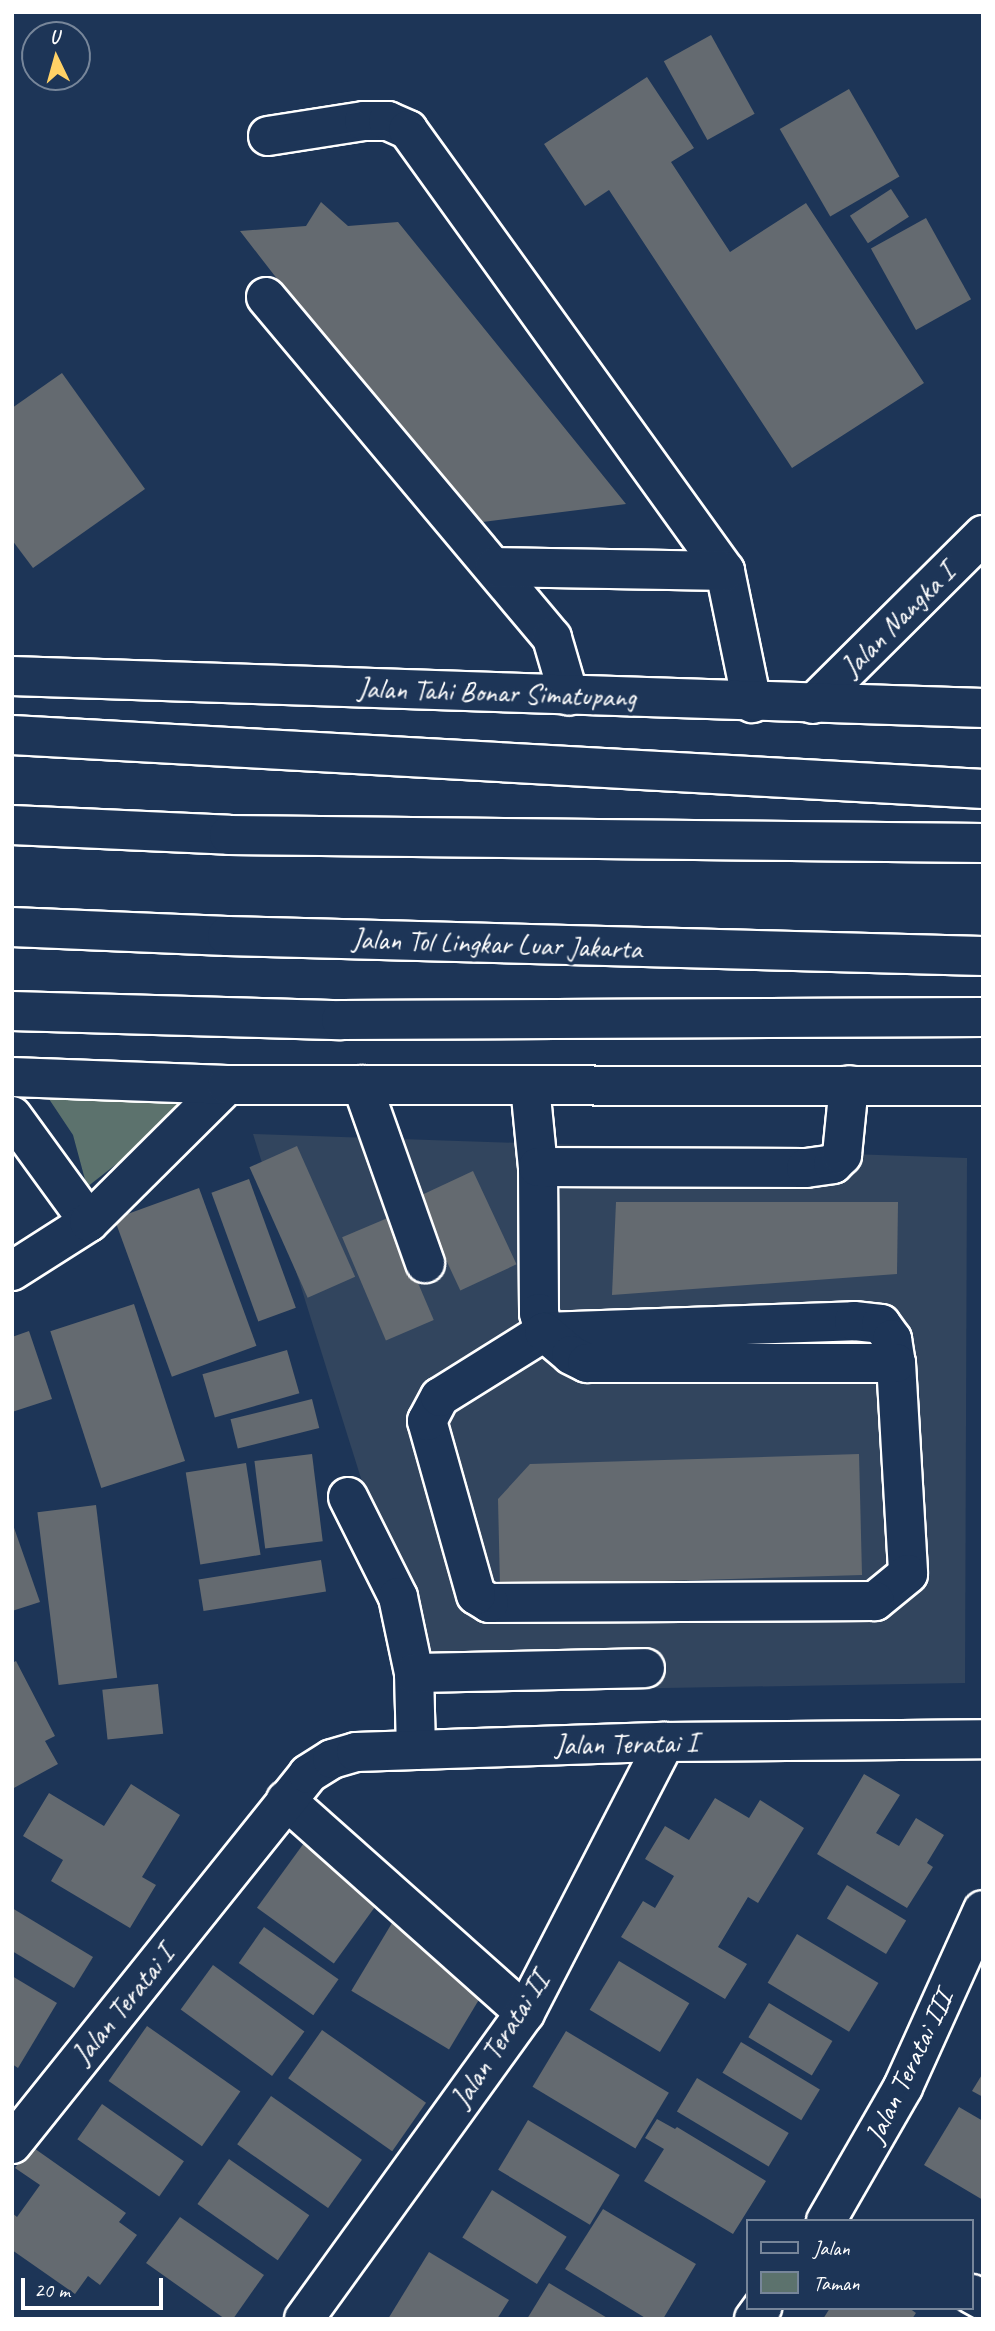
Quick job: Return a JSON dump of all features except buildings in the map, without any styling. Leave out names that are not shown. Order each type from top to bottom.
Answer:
[{"type":"main road","points":[[268,136],[364,121],[388,121],[408,130],[725,572],[752,703]]},
{"type":"main road","points":[[266,297],[552,638],[569,696]]},
{"type":"main road","name":"Jalan Nangka I","points":[[813,704],[983,535]]},
{"type":"main road","points":[[494,567],[725,572]]},
{"type":"main road","name":"Jalan Tahi Bonar Simatupang","points":[[12,676],[752,703],[983,708]]},
{"type":"main road","points":[[12,735],[983,789]]},
{"type":"main road","points":[[12,825],[229,835],[983,843]]},
{"type":"main road","name":"Jalan Tol Lingkar Luar Jakarta","points":[[12,927],[240,937],[983,957]]},
{"type":"main road","points":[[12,1011],[341,1020],[983,1017]]},
{"type":"main road","points":[[12,1077],[227,1085],[983,1086]]},
{"type":"main road","points":[[12,1270],[89,1223],[227,1085]]},
{"type":"main road","points":[[362,1085],[425,1263]]},
{"type":"main road","points":[[538,1167],[806,1168],[833,1164],[842,1155],[849,1085]]},
{"type":"main road","points":[[530,1086],[538,1167],[538,1313],[544,1332]]},
{"type":"main road","points":[[12,1116],[89,1223]]},
{"type":"main road","points":[[854,1321],[881,1324],[892,1339],[896,1363],[908,1574],[875,1601],[488,1603],[476,1595],[470,1580],[427,1421],[440,1397],[544,1332],[854,1321]]},
{"type":"main road","points":[[348,1497],[398,1597],[414,1673],[416,1750]]},
{"type":"main road","points":[[414,1673],[645,1668]]},
{"type":"main road","name":"Jalan Teratai I","points":[[12,2144],[286,1800],[308,1774],[332,1759],[356,1752],[665,1742],[983,1739]]},
{"type":"main road","name":"Jalan Teratai II","points":[[304,2319],[525,2013],[665,1742]]},
{"type":"main road","points":[[286,1800],[525,2013]]},
{"type":"main road","name":"Jalan Teratai III","points":[[842,2215],[983,1910]]},
{"type":"shaded area","points":[[253,1134],[967,1158],[965,1683],[428,1692]]},
{"type":"green space","points":[[206,1094],[87,1187],[73,1135],[49,1099]]}]
